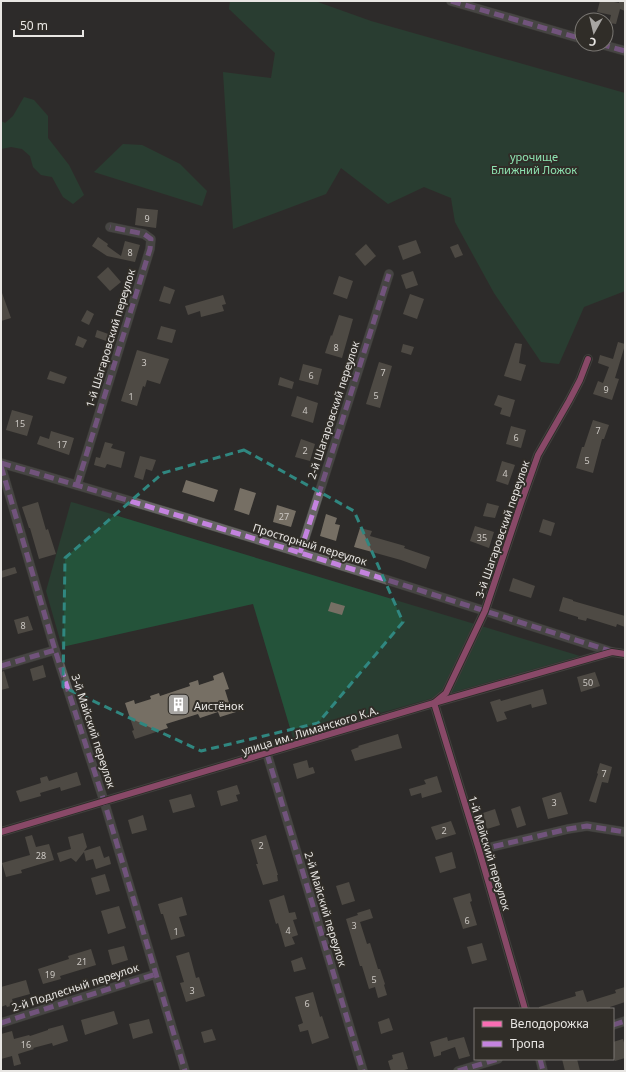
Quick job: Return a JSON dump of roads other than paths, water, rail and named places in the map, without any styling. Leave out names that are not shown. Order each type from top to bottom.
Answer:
[{"type":"street","points":[[451,1],[472,4],[574,36]]},
{"type":"street","points":[[614,48],[625,51]]},
{"type":"street","name":"1-й Шагаровский переулок","points":[[78,485],[150,249],[151,239],[144,234],[110,227]]},
{"type":"street","name":"2-й Шагаровский переулок","points":[[300,553],[389,274]]},
{"type":"street","name":"3-й Шагаровский переулок","points":[[434,703],[446,693],[485,611],[518,510],[538,455],[580,380],[588,359]]},
{"type":"street","name":"Просторный переулок","points":[[1,463],[300,553],[612,652]]},
{"type":"street","name":"3-й Майский переулок","points":[[1,466],[55,650],[104,801],[185,1071]]},
{"type":"street","points":[[1,666],[55,650]]},
{"type":"street","name":"улица им. Лиманского К.А.","points":[[1,832],[434,703],[612,652],[625,654]]},
{"type":"street","name":"1-й Майский переулок","points":[[434,703],[479,850],[525,1008]]},
{"type":"street","name":"2-й Майский переулок","points":[[267,754],[363,1071]]},
{"type":"street","points":[[479,850],[587,826],[625,832]]},
{"type":"street","name":"2-й Подлесный переулок","points":[[1,1023],[156,974]]},
{"type":"street","points":[[614,1025],[625,1021]]},
{"type":"street","points":[[458,1071],[495,1060]]},
{"type":"street","points":[[540,1060],[543,1071]]},
{"type":"place","name":"Аистёнок","points":[[178,705]]},
{"type":"park label","name":"урочище Ближний Ложок","points":[[534,162]]}]
